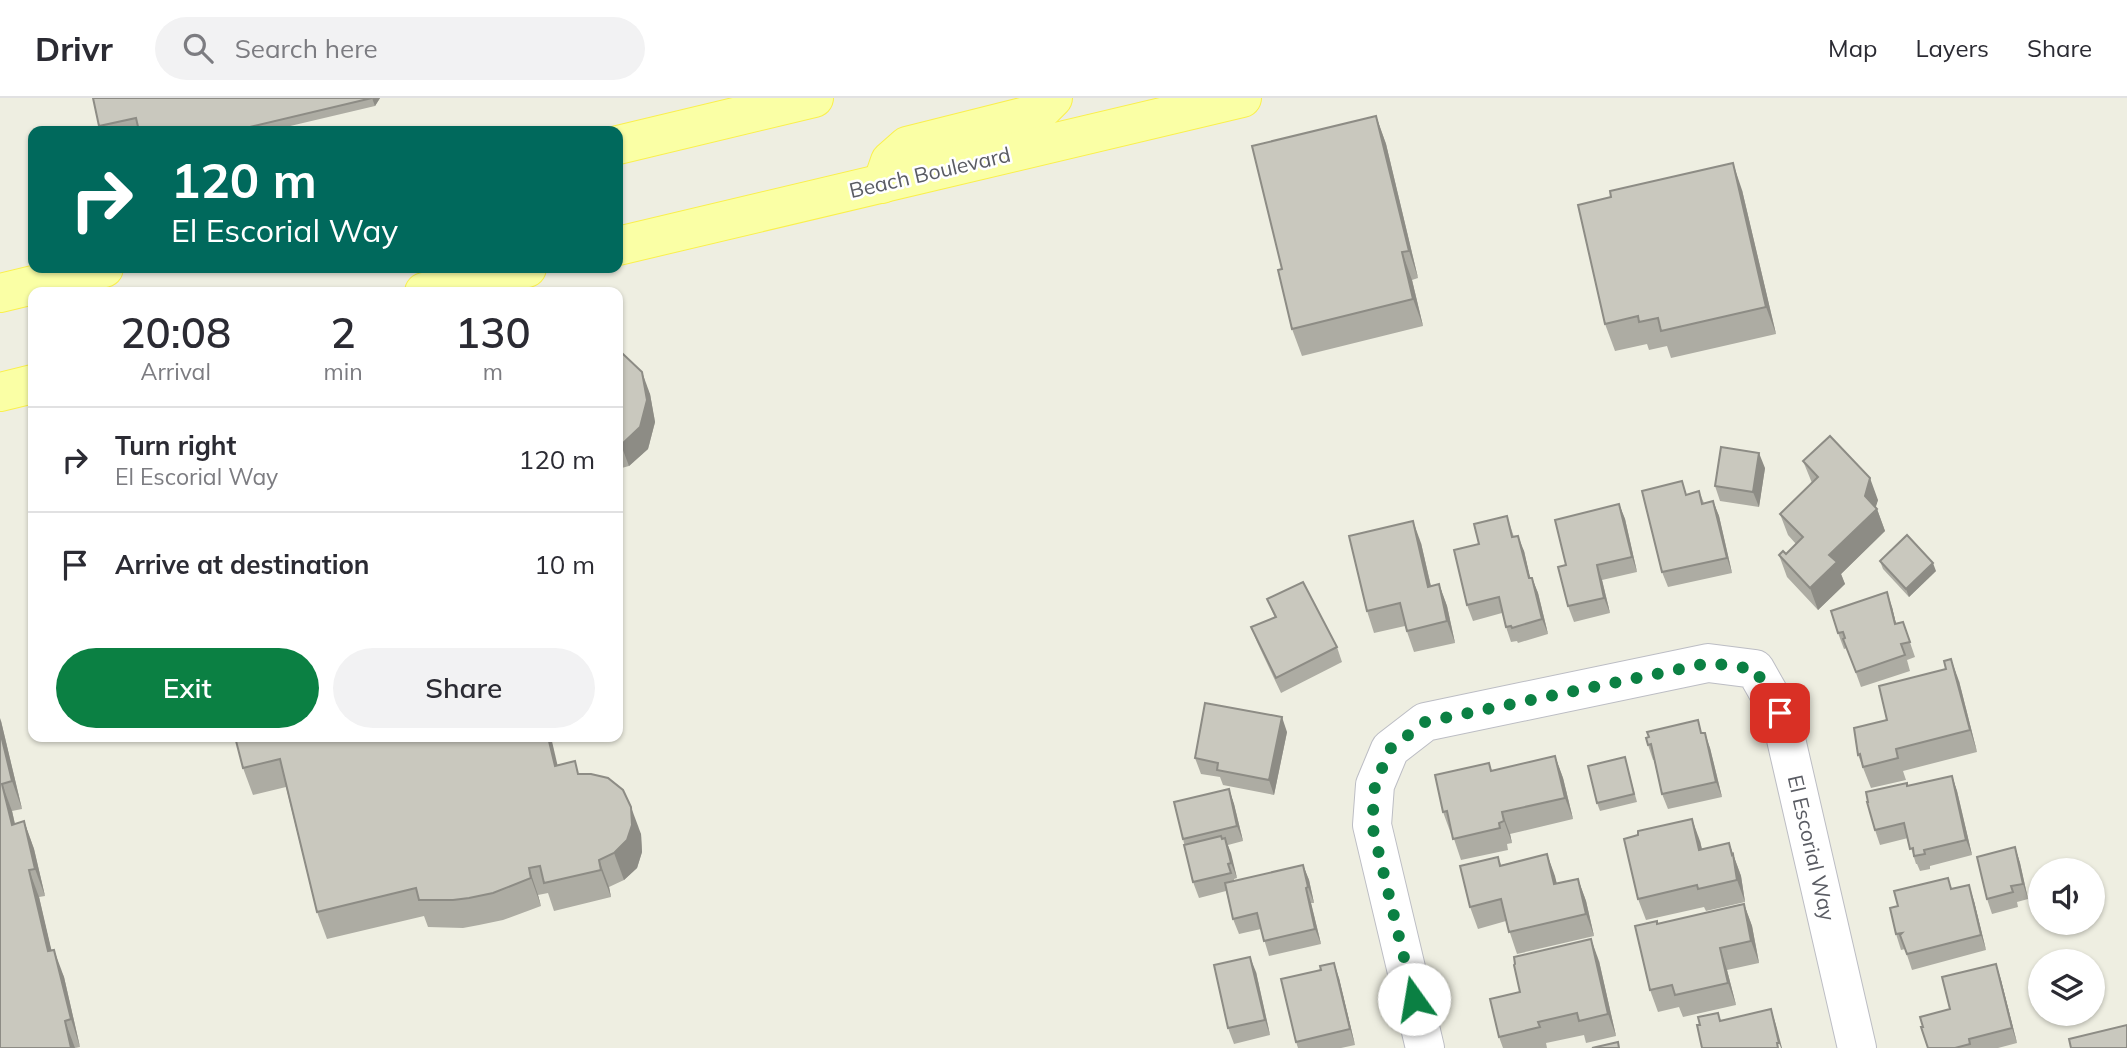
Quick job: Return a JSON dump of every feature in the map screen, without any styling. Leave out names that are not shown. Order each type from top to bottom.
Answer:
[{"type":"main road","points":[[623,144],[814,98]]},
{"type":"main road","points":[[882,184],[890,161],[907,146],[1038,113],[1053,98]]},
{"type":"main road","name":"Beach Boulevard","points":[[623,245],[882,184],[1177,106],[1242,98]]},
{"type":"main road","points":[[0,293],[83,273]]},
{"type":"main road","points":[[445,287],[506,273]]},
{"type":"main road","points":[[0,392],[28,385]]},
{"type":"street","name":"El Escorial Way","points":[[1425,1048],[1372,825],[1375,785],[1390,749],[1425,722],[1709,663],[1755,669],[1780,713],[1857,1048]]},
{"type":"building","points":[[93,98],[372,98],[254,126],[138,126],[136,118],[99,126]]},
{"type":"building","points":[[1376,116],[1409,251],[1402,252],[1413,299],[1292,329],[1278,270],[1282,269],[1252,146]]},
{"type":"building","points":[[1733,163],[1766,307],[1661,331],[1658,318],[1639,322],[1638,316],[1605,324],[1578,205],[1611,197],[1610,191]]},
{"type":"building","points":[[623,354],[642,372],[647,400],[640,427],[623,443]]},
{"type":"building","points":[[1830,436],[1870,478],[1865,496],[1877,509],[1829,555],[1837,562],[1810,588],[1779,555],[1783,551],[1786,554],[1803,537],[1780,514],[1818,477],[1803,461]]},
{"type":"building","points":[[1721,447],[1759,453],[1753,492],[1715,486]]},
{"type":"building","points":[[1682,481],[1686,495],[1699,491],[1702,504],[1713,501],[1727,558],[1662,572],[1642,491]]},
{"type":"building","points":[[1619,504],[1632,557],[1597,565],[1604,598],[1568,606],[1558,567],[1566,565],[1555,520]]},
{"type":"building","points":[[1507,516],[1512,537],[1518,536],[1542,619],[1512,628],[1506,627],[1499,597],[1467,605],[1454,550],[1479,544],[1474,524]]},
{"type":"building","points":[[1413,521],[1428,587],[1439,584],[1447,621],[1407,631],[1400,603],[1367,611],[1349,536]]},
{"type":"building","points":[[1907,535],[1933,563],[1906,589],[1880,561]]},
{"type":"building","points":[[1303,582],[1337,647],[1276,678],[1251,627],[1276,617],[1267,599]]},
{"type":"building","points":[[1887,592],[1895,624],[1903,622],[1910,642],[1901,644],[1905,655],[1856,672],[1843,639],[1843,632],[1838,633],[1831,611]]},
{"type":"building","points":[[1951,659],[1970,730],[1896,749],[1898,758],[1863,767],[1860,754],[1858,755],[1854,728],[1887,720],[1879,686],[1946,669],[1944,661]]},
{"type":"building","points":[[1205,703],[1282,717],[1269,780],[1217,770],[1218,763],[1195,758]]},
{"type":"building","points":[[1698,720],[1701,733],[1705,733],[1716,782],[1662,794],[1651,744],[1648,745],[1646,738],[1649,737],[1647,732]]},
{"type":"building","points":[[0,731],[12,781],[2,784],[12,825],[24,821],[35,869],[29,870],[48,951],[54,950],[71,1019],[65,1021],[71,1048],[0,1048]]},
{"type":"building","points":[[236,742],[549,742],[555,766],[575,761],[578,774],[608,778],[623,790],[631,807],[632,825],[627,840],[614,853],[599,860],[601,870],[544,883],[540,866],[529,868],[531,878],[493,893],[469,898],[419,900],[416,888],[317,912],[280,759],[243,768]]},
{"type":"building","points":[[1555,756],[1565,798],[1502,812],[1504,821],[1499,823],[1500,828],[1453,839],[1447,811],[1443,812],[1435,775],[1489,763],[1491,771]]},
{"type":"building","points":[[1625,757],[1634,794],[1597,803],[1588,766]]},
{"type":"building","points":[[1952,776],[1966,840],[1924,850],[1925,854],[1914,856],[1904,823],[1875,830],[1866,792]]},
{"type":"building","points":[[1229,789],[1237,826],[1183,839],[1174,802]]},
{"type":"building","points":[[1692,819],[1699,850],[1729,843],[1737,880],[1698,889],[1697,885],[1638,899],[1624,839],[1638,835],[1638,831]]},
{"type":"building","points":[[1221,836],[1222,839],[1225,838],[1231,873],[1193,882],[1184,845]]},
{"type":"building","points":[[2015,847],[2023,884],[2011,886],[2013,892],[1987,899],[1977,857]]},
{"type":"building","points":[[1547,854],[1554,884],[1578,879],[1586,914],[1509,932],[1501,899],[1470,907],[1460,866],[1498,857],[1500,866]]},
{"type":"building","points":[[1303,865],[1315,929],[1264,941],[1257,913],[1233,919],[1225,883]]},
{"type":"building","points":[[1948,878],[1951,889],[1969,885],[1981,935],[1907,954],[1900,935],[1902,933],[1896,934],[1890,908],[1898,906],[1894,891]]},
{"type":"building","points":[[1744,904],[1751,941],[1720,948],[1728,983],[1675,995],[1672,985],[1650,990],[1635,926],[1657,921],[1657,924]]},
{"type":"building","points":[[1591,939],[1608,1014],[1579,1021],[1577,1013],[1538,1022],[1540,1027],[1499,1037],[1490,999],[1520,992],[1514,957]]},
{"type":"building","points":[[1250,957],[1265,1020],[1228,1028],[1214,965]]},
{"type":"building","points":[[1334,963],[1350,1029],[1296,1042],[1281,979],[1321,970],[1320,966]]},
{"type":"building","points":[[1996,964],[2012,1028],[1969,1039],[1970,1044],[1955,1048],[1928,1048],[1920,1017],[1950,1009],[1942,977]]},
{"type":"building","points":[[1771,1009],[1778,1048],[1702,1048],[1698,1017],[1718,1013],[1720,1021]]},
{"type":"building","points":[[2127,1025],[2127,1048],[2071,1048],[2069,1039]]},
{"type":"building","points":[[1618,1042],[1619,1048],[1592,1048]]},
{"type":"route","points":[[1414,999],[1372,825],[1375,785],[1390,749],[1425,722],[1709,663],[1755,669],[1780,713]]}]
